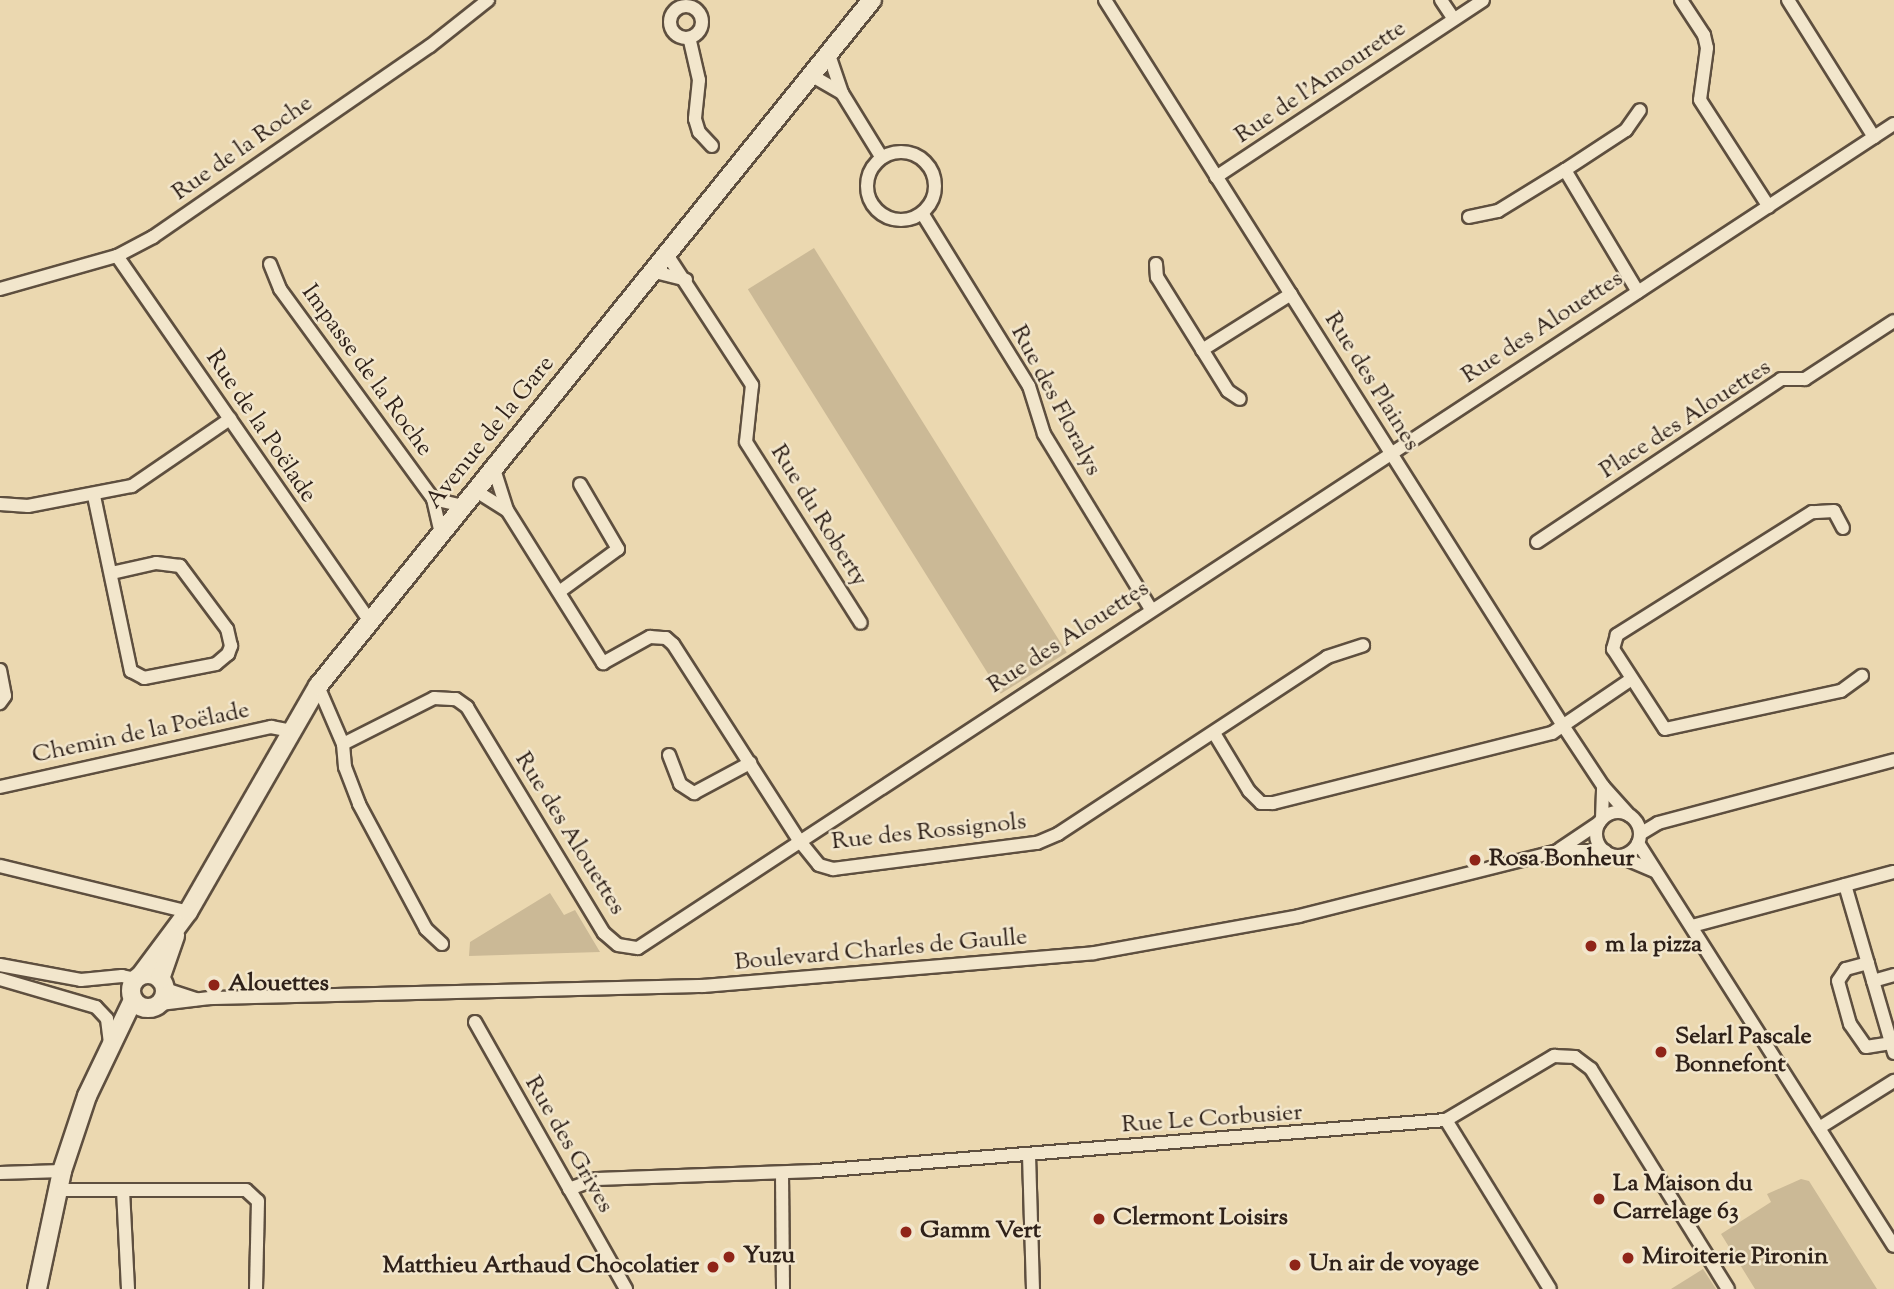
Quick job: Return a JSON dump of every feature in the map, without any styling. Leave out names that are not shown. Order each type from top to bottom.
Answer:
[{"type":"street","name":"Rue de la Roche","points":[[0,289],[117,256],[153,237],[488,0]]},
{"type":"street","name":"Avenue de la Gare","points":[[138,977],[185,916],[318,686],[495,469],[809,74],[872,0]]},
{"type":"street","name":"Rue des Plaines","points":[[1105,0],[1562,724],[1603,786],[1636,829],[1655,871],[1894,1246]]},
{"type":"street","points":[[1441,0],[1454,19]]},
{"type":"street","name":"Rue de l'Amourette","points":[[1216,177],[1483,0]]},
{"type":"street","points":[[1681,0],[1704,35],[1707,48],[1700,100],[1769,207]]},
{"type":"street","points":[[1787,0],[1874,137]]},
{"type":"street","points":[[690,41],[699,80],[695,120],[699,132],[712,146]]},
{"type":"street","points":[[828,52],[842,93],[882,158]]},
{"type":"street","points":[[809,74],[842,93]]},
{"type":"street","points":[[1469,216],[1497,211],[1565,170],[1626,130],[1640,110]]},
{"type":"street","name":"Rue des Alouettes","points":[[343,744],[434,698],[456,699],[467,707],[604,933],[627,949],[650,941],[798,839],[1392,455],[1894,124]]},
{"type":"street","points":[[902,152],[929,166],[933,196],[922,213],[891,219],[874,206],[869,175],[882,158],[902,152]]},
{"type":"street","points":[[1565,170],[1638,292]]},
{"type":"street","name":"Rue des Floralys","points":[[922,213],[1028,386],[1044,434],[1152,609]]},
{"type":"street","name":"Rue du Roberty","points":[[666,253],[752,385],[746,442],[861,623]]},
{"type":"street","name":"Rue de la Poëlade","points":[[117,256],[370,621]]},
{"type":"street","name":"Impasse de la Roche","points":[[270,264],[280,289],[433,499],[441,534]]},
{"type":"street","points":[[1156,264],[1157,277],[1202,350],[1228,391],[1240,399]]},
{"type":"street","points":[[651,271],[686,280]]},
{"type":"street","points":[[1202,350],[1290,294]]},
{"type":"street","name":"Place des Alouettes","points":[[1537,542],[1781,379],[1805,379],[1894,321]]},
{"type":"street","points":[[0,504],[28,506],[94,496],[132,485],[230,419]]},
{"type":"street","points":[[495,469],[508,510],[559,592],[618,550],[580,484]]},
{"type":"street","points":[[477,491],[508,510]]},
{"type":"street","points":[[94,496],[112,573],[127,661],[137,677],[216,664],[228,654],[231,646],[227,629],[180,566],[156,563],[112,573]]},
{"type":"street","points":[[433,499],[463,506]]},
{"type":"street","points":[[1843,528],[1834,511],[1812,512],[1617,635],[1613,649],[1630,680],[1665,729],[1841,691],[1863,676]]},
{"type":"street","name":"Rue des Rossignols","points":[[559,592],[603,663],[650,637],[666,638],[673,644],[798,839],[819,865],[833,869],[1014,849],[1058,834],[1327,657],[1363,645]]},
{"type":"street","points":[[0,670],[5,696],[0,703]]},
{"type":"street","points":[[1214,733],[1250,791],[1261,803],[1273,803],[1552,733],[1630,680]]},
{"type":"street","points":[[318,686],[343,744],[345,767],[359,804],[426,929],[442,944]]},
{"type":"street","name":"Chemin de la Poëlade","points":[[0,786],[271,727],[292,731]]},
{"type":"street","points":[[669,755],[680,784],[694,793],[750,763]]},
{"type":"street","points":[[1619,856],[1636,829],[1894,760]]},
{"type":"street","points":[[1603,786],[1601,821],[1596,834],[1605,851],[1655,871]]},
{"type":"street","points":[[1601,821],[1618,812],[1636,829]]},
{"type":"street","name":"Boulevard Charles de Gaulle","points":[[1557,851],[1601,821]]},
{"type":"street","name":"Boulevard Charles de Gaulle","points":[[153,996],[197,999],[703,986],[1082,954],[1299,916],[1557,851],[1605,851]]},
{"type":"street","points":[[0,866],[185,916]]},
{"type":"street","points":[[1692,926],[1894,872]]},
{"type":"street","points":[[1845,885],[1868,963],[1892,1048],[1866,1047],[1850,1024],[1838,981],[1846,969],[1868,963]]},
{"type":"street","name":"Avenue de la Gare","points":[[37,1289],[57,1190],[87,1096],[109,1048],[153,996],[185,916]]},
{"type":"street","points":[[0,965],[81,980],[138,977],[153,996]]},
{"type":"street","points":[[1873,981],[1894,975]]},
{"type":"street","points":[[138,977],[130,992],[153,996]]},
{"type":"street","points":[[0,979],[96,1007],[110,1028],[109,1048]]},
{"type":"street","name":"Rue des Grives","points":[[475,1022],[626,1289]]},
{"type":"street","points":[[1550,1289],[1446,1120],[1554,1056],[1575,1056],[1591,1069],[1728,1289]]},
{"type":"street","points":[[1819,1128],[1894,1081]]},
{"type":"street","name":"Rue Le Corbusier","points":[[569,1189],[596,1179],[782,1173],[1446,1120]]},
{"type":"street","points":[[1029,1155],[1032,1289]]},
{"type":"street","points":[[0,1173],[62,1171]]},
{"type":"street","points":[[782,1173],[786,1267],[783,1289]]},
{"type":"street","points":[[57,1190],[246,1190],[254,1194],[258,1201],[256,1289]]},
{"type":"street","points":[[123,1190],[128,1289]]},
{"type":"street","points":[[786,1267],[791,1289]]},
{"type":"shaded area","points":[[814,248],[1067,653],[1001,694],[748,289]]},
{"type":"shaded area","points":[[550,893],[564,915],[575,910],[600,952],[469,956],[470,942]]},
{"type":"shaded area","points":[[1801,1179],[1809,1181],[1877,1289],[1755,1289],[1721,1234],[1771,1202],[1767,1194]]},
{"type":"shaded area","points":[[1703,1269],[1716,1289],[1671,1289]]},
{"type":"place","name":"Rosa Bonheur","points":[[1475,860]]},
{"type":"place","name":"m la pizza","points":[[1591,946]]},
{"type":"place","name":"Alouettes","points":[[214,985]]},
{"type":"place","name":"Selarl Pascale Bonnefont","points":[[1661,1052]]},
{"type":"place","name":"La Maison du Carrelage 63","points":[[1599,1199]]},
{"type":"place","name":"Clermont Loisirs","points":[[1099,1219]]},
{"type":"place","name":"Gamm Vert","points":[[906,1232]]},
{"type":"place","name":"Yuzu","points":[[729,1257]]},
{"type":"place","name":"Miroiterie Pironin","points":[[1628,1258]]},
{"type":"place","name":"Un air de voyage","points":[[1295,1265]]},
{"type":"place","name":"Matthieu Arthaud Chocolatier","points":[[713,1267]]}]
